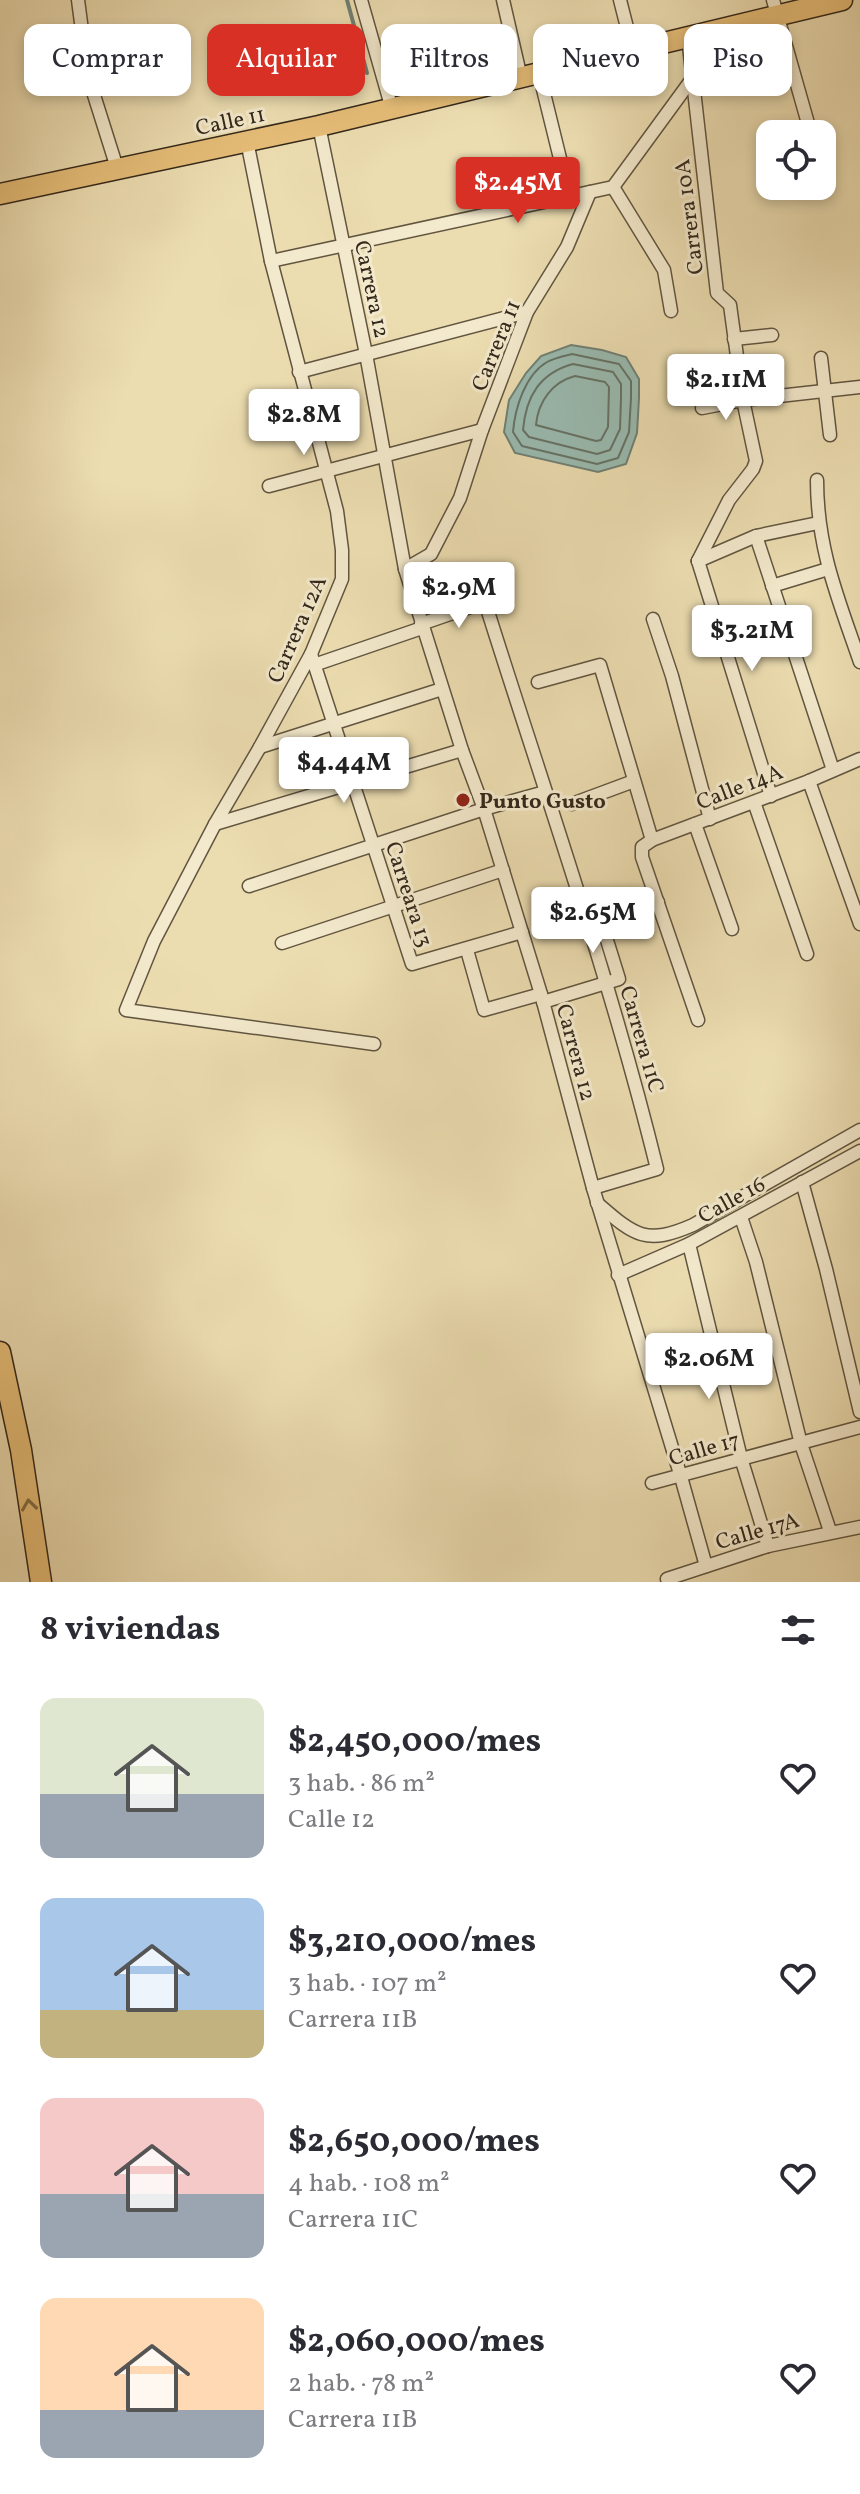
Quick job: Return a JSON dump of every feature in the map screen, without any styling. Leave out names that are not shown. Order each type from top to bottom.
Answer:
[{"type":"main road","name":"Calle 11","points":[[727,24],[775,8],[842,0]]},
{"type":"main road","name":"Calle 11","points":[[0,194],[319,126],[533,75]]},
{"type":"main road","points":[[0,1352],[21,1450],[41,1582]]},
{"type":"street","points":[[78,0],[88,76],[117,168]]},
{"type":"street","points":[[361,0],[392,109]]},
{"type":"street","points":[[503,0],[569,195]]},
{"type":"street","points":[[620,0],[626,24]]},
{"type":"street","points":[[775,8],[807,120]]},
{"type":"street","points":[[271,261],[613,187],[684,90]]},
{"type":"street","name":"Carrera 10A","points":[[694,96],[717,293],[730,305],[743,400],[756,461],[729,500],[698,561]]},
{"type":"street","name":"Carrera 12","points":[[319,126],[366,354],[405,569],[542,998],[597,1203],[706,1566]]},
{"type":"street","name":"Carrera 12A","points":[[247,141],[271,261],[337,511],[342,579],[312,660],[215,824],[154,941],[126,1010],[374,1044]]},
{"type":"street","points":[[613,187],[664,270],[671,311]]},
{"type":"street","name":"Carrera 11","points":[[482,430],[527,312],[567,247],[590,192]]},
{"type":"street","points":[[299,372],[527,312]]},
{"type":"street","points":[[734,339],[772,335]]},
{"type":"street","points":[[821,358],[830,435]]},
{"type":"street","points":[[702,408],[743,400],[860,387]]},
{"type":"street","points":[[269,486],[482,430]]},
{"type":"street","points":[[405,569],[431,554],[460,498],[482,430]]},
{"type":"street","points":[[817,480],[818,523],[828,569],[860,662]]},
{"type":"street","points":[[771,796],[698,561],[756,536],[818,523]]},
{"type":"street","points":[[756,536],[833,770]]},
{"type":"street","points":[[772,586],[828,569]]},
{"type":"street","name":"Carrera 11C","points":[[422,626],[485,602],[606,984],[657,1169],[593,1188]]},
{"type":"street","points":[[653,619],[672,676],[710,819]]},
{"type":"street","points":[[312,660],[422,626]]},
{"type":"street","name":"Carreara 13","points":[[312,660],[412,964],[467,950]]},
{"type":"street","points":[[538,682],[600,665],[652,840],[642,847],[642,857],[698,1020]]},
{"type":"street","points":[[260,747],[442,689]]},
{"type":"street","points":[[215,824],[462,750]]},
{"type":"street","name":"Calle 14A","points":[[652,840],[860,759]]},
{"type":"street","points":[[572,804],[634,781]]},
{"type":"street","points":[[809,781],[860,924]]},
{"type":"street","points":[[249,886],[372,844],[545,792]]},
{"type":"street","points":[[754,802],[807,954]]},
{"type":"street","points":[[695,824],[732,929]]},
{"type":"street","points":[[282,943],[503,870]]},
{"type":"street","points":[[522,932],[467,950],[484,1010],[619,979],[601,921],[658,902]]},
{"type":"street","points":[[597,1203],[626,1228],[646,1236],[670,1235],[860,1130]]},
{"type":"street","name":"Calle 16","points":[[618,1275],[689,1244],[860,1152]]},
{"type":"street","points":[[802,1182],[860,1412]]},
{"type":"street","points":[[741,1217],[756,1262],[801,1444],[830,1531]]},
{"type":"street","points":[[689,1244],[741,1458],[768,1546]]},
{"type":"street","name":"Calle 17","points":[[652,1483],[860,1427]]},
{"type":"street","name":"Calle 17A","points":[[667,1579],[768,1546],[860,1527]]},
{"type":"water","points":[[571,345],[626,357],[639,379],[637,433],[626,464],[598,472],[515,453],[504,432],[509,400],[526,373],[541,356]]},
{"type":"waterway","points":[[347,0],[367,73]]},
{"type":"place","name":"Punto Gusto","points":[[463,800]]}]
